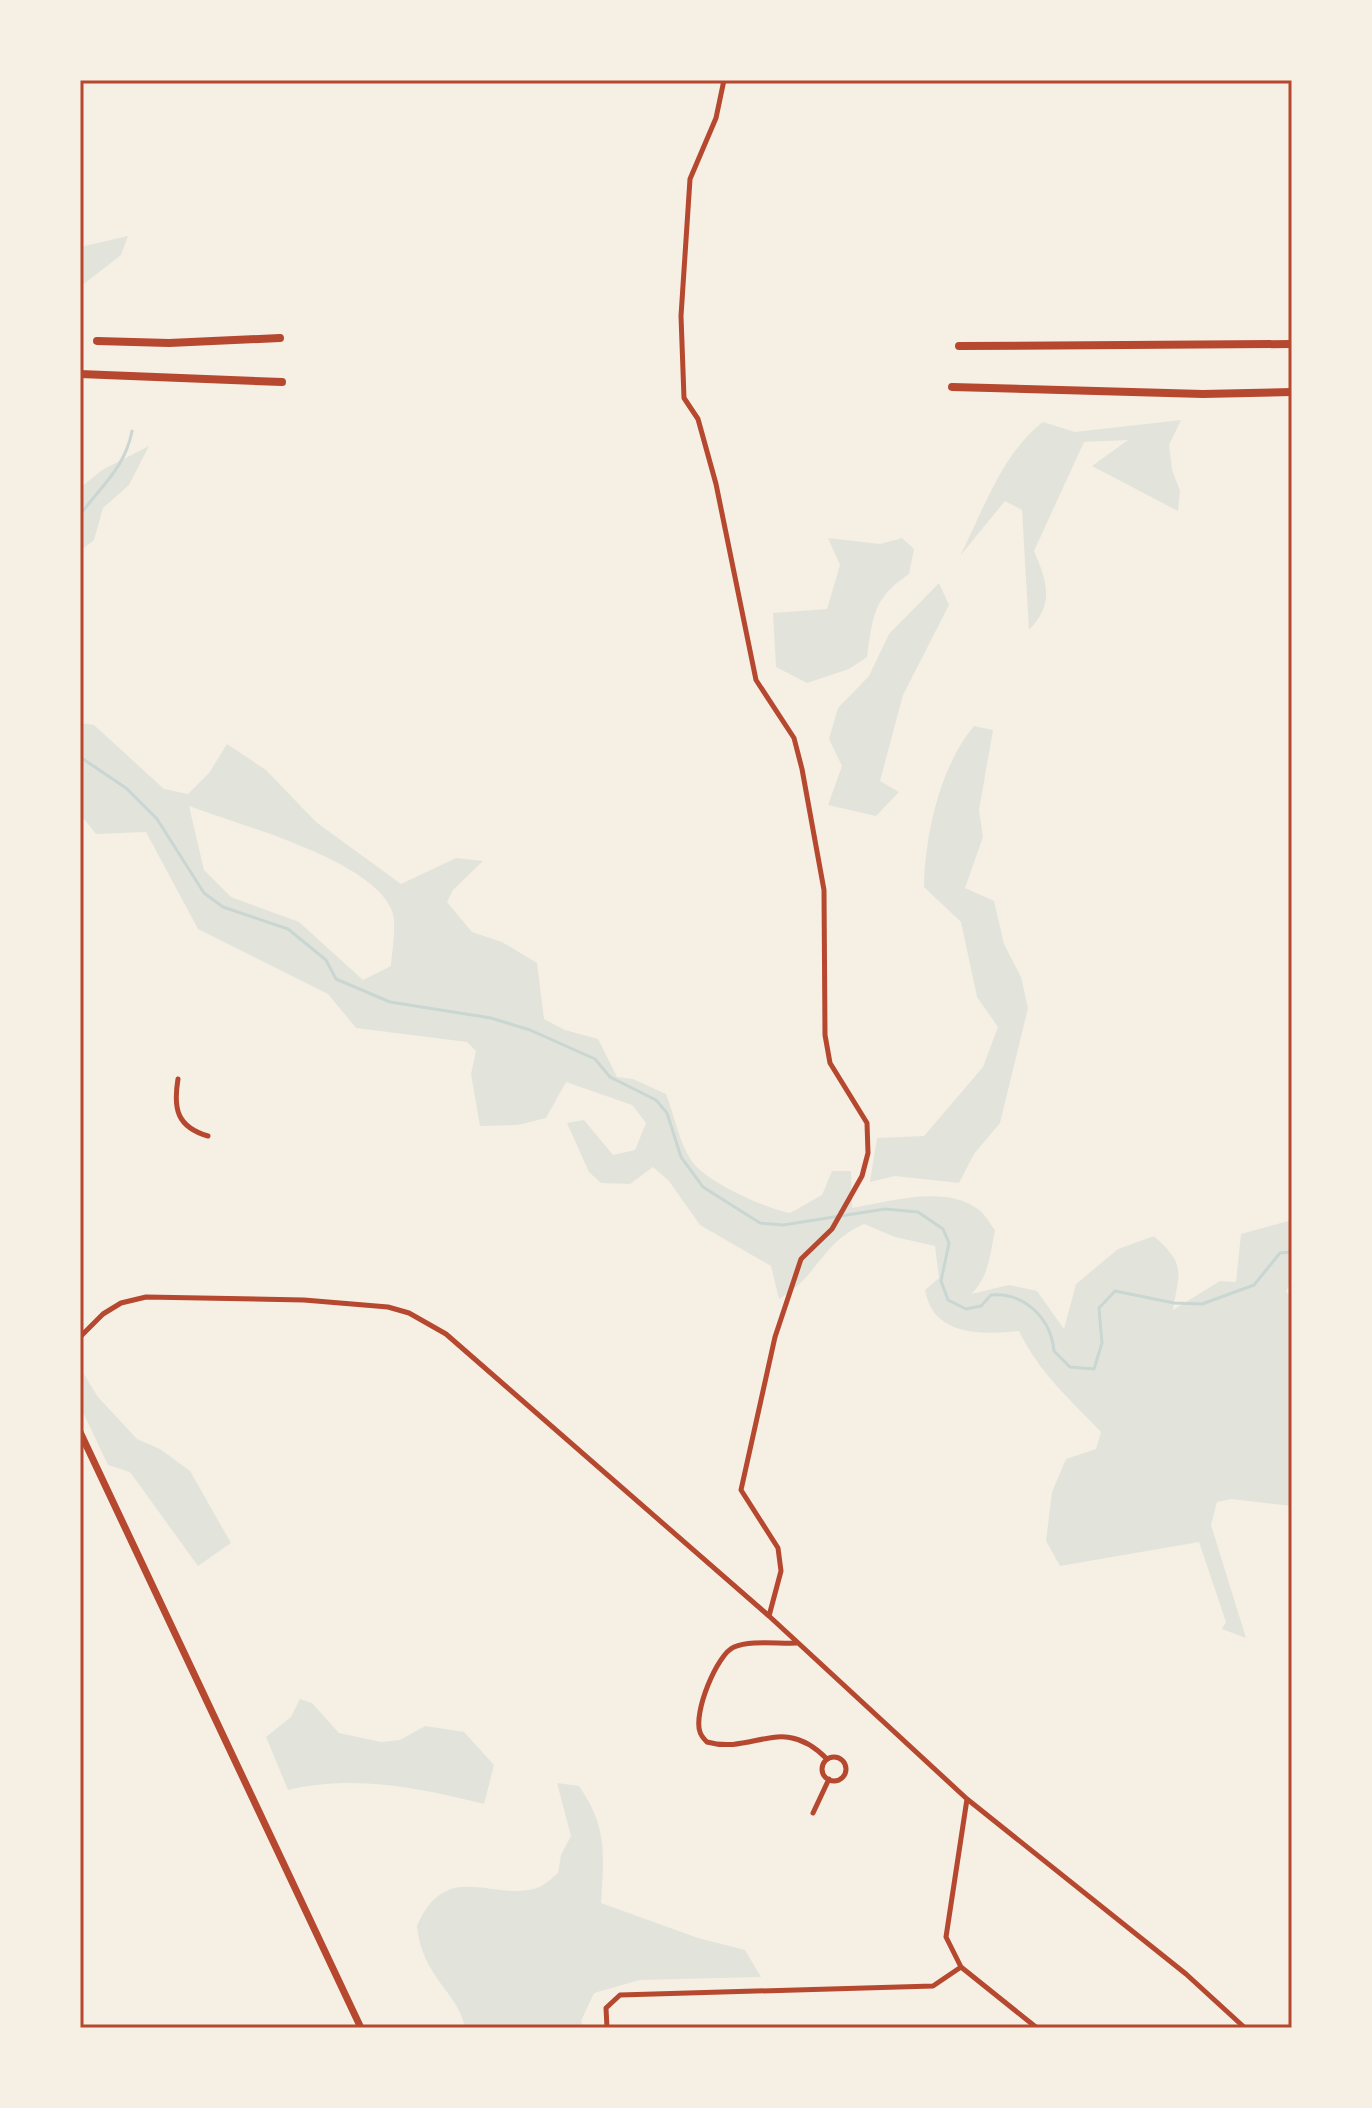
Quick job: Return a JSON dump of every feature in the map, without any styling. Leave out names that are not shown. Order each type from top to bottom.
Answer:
[{"type":"highway","points":[[97,341],[169,343],[280,338]]},
{"type":"highway","points":[[959,346],[1292,344]]},
{"type":"highway","points":[[80,374],[282,382]]},
{"type":"highway","points":[[952,387],[1203,394],[1292,392]]},
{"type":"main road","points":[[80,1432],[361,2028]]},
{"type":"street","points":[[724,80],[716,118],[690,179],[681,316],[684,398],[698,419],[716,484],[756,680],[794,738],[802,769],[824,890],[825,1035],[830,1063],[867,1123],[868,1153],[862,1176],[832,1229],[801,1259],[775,1337],[741,1490],[778,1548],[781,1571],[769,1616]]},
{"type":"street","points":[[178,1079],[174,1103],[178,1115],[191,1131],[208,1136]]},
{"type":"street","points":[[80,1337],[103,1314],[121,1303],[146,1297],[304,1300],[388,1307],[409,1313],[446,1334],[769,1616],[967,1799],[1186,1974],[1245,2028]]},
{"type":"street","points":[[798,1643],[738,1645],[724,1651],[709,1683],[699,1718],[699,1731],[707,1742],[716,1745],[737,1745],[773,1735],[794,1738],[827,1759],[841,1759],[846,1769],[840,1779],[829,1779]]},
{"type":"street","points":[[827,1759],[823,1770],[829,1779]]},
{"type":"street","points":[[813,1813],[829,1779]]},
{"type":"street","points":[[967,1799],[946,1937],[961,1967],[1037,2028]]},
{"type":"street","points":[[964,1815],[980,1810]]},
{"type":"street","points":[[607,2028],[606,2008],[620,1995],[933,1986],[961,1967]]},
{"type":"shaded area","points":[[128,236],[121,255],[80,287],[80,247]]},
{"type":"shaded area","points":[[1181,420],[1169,445],[1172,470],[1180,491],[1178,511],[1092,466],[1128,440],[1084,442],[1034,551],[1046,592],[1043,611],[1029,630],[1022,510],[1005,501],[960,556],[1005,466],[1043,422],[1075,432]]},
{"type":"shaded area","points":[[149,446],[129,485],[103,508],[94,540],[80,551],[80,488],[102,470]]},
{"type":"shaded area","points":[[828,538],[880,544],[902,538],[914,549],[909,574],[888,591],[877,609],[867,657],[849,669],[807,683],[776,667],[773,613],[827,609],[840,565]]},
{"type":"shaded area","points":[[939,583],[949,605],[903,695],[880,781],[899,792],[876,816],[828,805],[842,766],[829,739],[838,708],[869,676],[889,634]]},
{"type":"shaded area","points":[[80,723],[94,725],[164,789],[188,794],[209,773],[227,744],[266,770],[316,822],[401,884],[456,858],[483,861],[453,890],[447,902],[472,932],[502,942],[537,963],[544,1019],[565,1030],[598,1039],[617,1077],[633,1079],[666,1094],[683,1145],[691,1160],[709,1177],[736,1193],[790,1213],[822,1195],[832,1171],[851,1171],[852,1208],[934,1196],[966,1202],[981,1212],[995,1230],[982,1281],[971,1294],[1009,1285],[1037,1291],[1064,1329],[1076,1284],[1118,1249],[1154,1236],[1165,1246],[1178,1270],[1173,1310],[1220,1281],[1236,1282],[1241,1234],[1292,1220],[1292,1279],[1286,1292],[1292,1297],[1292,1506],[1231,1499],[1217,1502],[1211,1525],[1246,1638],[1222,1629],[1226,1622],[1199,1542],[1060,1566],[1046,1541],[1052,1492],[1066,1459],[1096,1449],[1101,1432],[1046,1373],[1019,1331],[975,1332],[948,1324],[938,1316],[925,1290],[939,1278],[935,1246],[895,1237],[864,1224],[838,1240],[802,1281],[779,1299],[771,1266],[700,1225],[669,1181],[653,1167],[630,1184],[601,1183],[589,1172],[567,1123],[584,1120],[613,1155],[635,1150],[646,1123],[632,1105],[566,1082],[546,1118],[518,1125],[480,1126],[471,1074],[476,1051],[467,1042],[356,1028],[328,994],[198,929],[146,832],[96,834],[80,814]],"holes":[[[189,806],[302,846],[359,876],[380,893],[392,911],[391,966],[363,980],[299,922],[231,897],[204,870]]]},
{"type":"shaded area","points":[[974,726],[993,730],[979,810],[983,837],[965,888],[994,901],[1004,944],[1021,977],[1028,1008],[1000,1123],[974,1154],[959,1183],[895,1176],[870,1182],[877,1138],[924,1136],[983,1067],[998,1027],[977,997],[961,922],[924,887],[927,846],[937,802],[952,761]]},
{"type":"shaded area","points":[[80,1368],[98,1397],[137,1439],[160,1449],[190,1471],[231,1543],[198,1566],[130,1472],[108,1465],[80,1406]]},
{"type":"shaded area","points":[[300,1699],[312,1703],[339,1733],[381,1742],[400,1740],[425,1726],[464,1732],[494,1765],[484,1804],[412,1788],[362,1783],[312,1785],[288,1790],[266,1737],[291,1717]]},
{"type":"shaded area","points":[[557,1783],[579,1786],[595,1815],[603,1856],[601,1903],[698,1938],[745,1950],[761,1977],[640,1980],[594,1993],[581,2021],[584,2028],[465,2028],[455,2004],[426,1959],[417,1926],[429,1905],[442,1893],[471,1887],[520,1891],[540,1887],[558,1873],[561,1855],[571,1836]]},
{"type":"waterway","points":[[80,515],[118,466],[132,431]]},
{"type":"waterway","points":[[80,757],[126,788],[157,819],[204,893],[223,907],[288,929],[326,960],[336,979],[390,1002],[491,1018],[530,1030],[595,1059],[610,1077],[656,1100],[667,1113],[681,1157],[703,1187],[760,1223],[783,1225],[885,1209],[918,1212],[943,1229],[949,1243],[941,1281],[948,1300],[966,1309],[981,1306],[991,1295],[1003,1295],[1025,1303],[1041,1318],[1048,1328],[1054,1351],[1070,1367],[1094,1369],[1102,1343],[1099,1308],[1115,1291],[1174,1303],[1202,1304],[1254,1285],[1280,1253],[1292,1252]]}]
